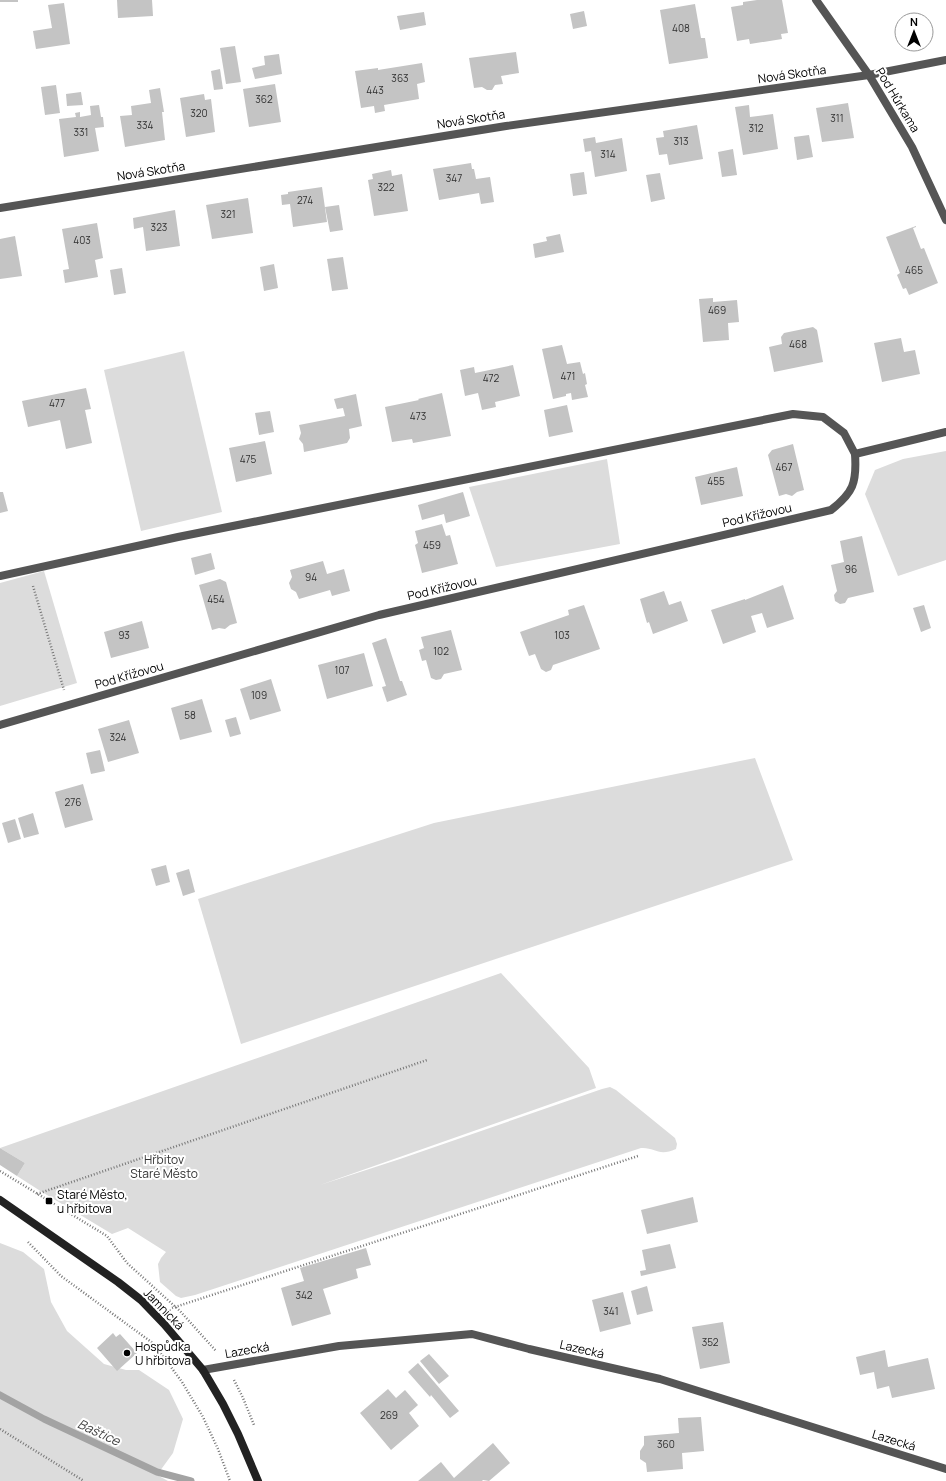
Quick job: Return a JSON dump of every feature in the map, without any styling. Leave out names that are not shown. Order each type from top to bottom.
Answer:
[{"type":"main road","name":"Jamnická","points":[[0,1200],[118,1282],[141,1300],[154,1313],[203,1370],[223,1404],[238,1434],[258,1481]]},
{"type":"street","name":"Pod Hůrkama","points":[[816,0],[869,75],[912,147],[946,220]]},
{"type":"street","name":"Nová Skotňa","points":[[0,208],[506,126],[869,75],[946,60]]},
{"type":"street","name":"Pod Křížovou","points":[[0,576],[186,536],[793,414],[823,417],[844,433],[855,454],[856,469],[853,485],[844,500],[831,510],[379,615],[0,725]]},
{"type":"street","points":[[855,454],[946,432]]},
{"type":"street","name":"Lazecká","points":[[203,1370],[339,1346],[472,1334],[529,1349],[660,1379],[946,1469]]},
{"type":"path","points":[[28,570],[68,705]]},
{"type":"path","points":[[37,1194],[427,1060]]},
{"type":"path","points":[[154,1313],[638,1156]]},
{"type":"path","points":[[0,1171],[82,1222]]},
{"type":"path","points":[[24,1237],[61,1276],[154,1344],[182,1382],[203,1417],[230,1480]]},
{"type":"path","points":[[0,1429],[84,1481]]},
{"type":"green space","points":[[184,351],[222,512],[141,531],[104,370]]},
{"type":"green space","points":[[946,451],[946,560],[898,576],[865,494],[875,470],[903,459]]},
{"type":"green space","points":[[607,459],[620,544],[496,567],[469,487]]},
{"type":"green space","points":[[44,571],[77,683],[0,706],[0,583]]},
{"type":"green space","points":[[755,758],[793,860],[241,1044],[198,899],[434,823]]},
{"type":"green space","name":"Hřbitov Staré Město","points":[[501,973],[589,1068],[596,1088],[320,1185],[610,1087],[616,1090],[675,1138],[677,1144],[676,1149],[661,1152],[641,1148],[195,1295],[181,1298],[176,1296],[160,1282],[158,1264],[166,1252],[128,1228],[112,1234],[42,1192],[17,1176],[25,1163],[0,1148]]},
{"type":"green space","points":[[0,1243],[23,1252],[44,1269],[51,1302],[67,1331],[104,1364],[126,1370],[139,1370],[169,1390],[183,1419],[173,1453],[157,1475],[168,1481],[0,1481]]},
{"type":"building","points":[[0,0],[18,0],[18,2],[0,2]]},
{"type":"building","points":[[117,0],[152,0],[153,16],[118,18]]},
{"type":"building","points":[[757,0],[782,0],[788,33],[781,34],[782,39],[750,44],[749,39],[737,41],[731,7],[743,5],[743,2]]},
{"type":"building","points":[[64,3],[70,44],[36,49],[33,31],[52,28],[48,5]]},
{"type":"building","points":[[695,4],[701,38],[705,38],[708,58],[669,64],[660,10]]},
{"type":"building","points":[[584,11],[587,26],[573,29],[570,14]]},
{"type":"building","points":[[424,12],[426,25],[400,30],[397,16]]},
{"type":"building","points":[[235,46],[241,82],[226,84],[220,48]]},
{"type":"building","points":[[516,52],[519,73],[501,76],[503,84],[495,85],[492,90],[487,90],[482,87],[474,88],[469,58]]},
{"type":"building","points":[[279,54],[282,74],[255,79],[252,68],[265,65],[264,56]]},
{"type":"building","points":[[422,63],[425,82],[417,84],[419,99],[384,105],[385,111],[375,113],[374,106],[361,108],[355,71],[378,68],[378,70]]},
{"type":"building","points":[[220,69],[223,89],[214,90],[211,71]]},
{"type":"building","points":[[275,84],[281,122],[249,127],[243,89]]},
{"type":"building","points":[[56,85],[60,113],[45,115],[41,87]]},
{"type":"building","points":[[160,88],[164,112],[162,112],[165,140],[125,147],[120,116],[132,115],[131,106],[151,103],[149,90]]},
{"type":"building","points":[[81,92],[83,105],[67,106],[66,94]]},
{"type":"building","points":[[204,94],[205,100],[211,99],[215,132],[186,137],[180,98]]},
{"type":"building","points":[[848,103],[854,138],[822,142],[816,108]]},
{"type":"building","points":[[99,105],[101,117],[103,117],[104,127],[95,128],[99,151],[64,157],[59,119],[76,117],[75,113],[80,112],[80,117],[91,115],[90,106]]},
{"type":"building","points":[[749,105],[750,117],[773,114],[778,149],[743,155],[735,107]]},
{"type":"building","points":[[697,125],[703,159],[669,165],[667,154],[659,155],[656,138],[664,137],[663,131]]},
{"type":"building","points":[[809,135],[813,157],[797,160],[794,137]]},
{"type":"building","points":[[595,137],[596,143],[622,138],[627,171],[595,177],[591,151],[585,152],[583,139]]},
{"type":"building","points":[[733,149],[737,175],[722,177],[718,152]]},
{"type":"building","points":[[471,163],[476,179],[490,177],[494,202],[481,204],[479,193],[439,200],[433,169]]},
{"type":"building","points":[[391,170],[392,176],[402,174],[408,211],[374,216],[368,180],[373,179],[372,174]]},
{"type":"building","points":[[584,172],[587,194],[573,196],[570,174]]},
{"type":"building","points":[[660,173],[665,199],[651,202],[646,175]]},
{"type":"building","points":[[322,187],[327,222],[293,227],[290,204],[282,205],[281,195],[288,194],[288,192]]},
{"type":"building","points":[[248,198],[253,233],[212,239],[206,205]]},
{"type":"building","points":[[339,205],[343,230],[330,232],[325,207]]},
{"type":"building","points":[[175,210],[180,246],[146,251],[143,227],[134,229],[133,218]]},
{"type":"building","points":[[97,223],[103,258],[95,260],[98,277],[65,283],[63,270],[69,269],[62,229]]},
{"type":"building","points":[[916,226],[913,228],[921,249],[924,248],[938,283],[909,295],[906,288],[903,289],[897,275],[900,273],[886,237]]},
{"type":"building","points":[[560,234],[564,252],[535,258],[533,244],[547,241],[546,237]]},
{"type":"building","points":[[15,236],[22,276],[0,279],[0,239]]},
{"type":"building","points":[[343,257],[348,289],[332,291],[327,259]]},
{"type":"building","points":[[274,264],[278,288],[264,291],[260,267]]},
{"type":"building","points":[[122,268],[126,293],[114,295],[110,270]]},
{"type":"building","points":[[713,298],[713,302],[737,300],[739,322],[728,323],[729,340],[703,342],[699,299]]},
{"type":"building","points":[[813,327],[817,330],[823,362],[774,372],[769,347],[782,344],[781,337],[784,333]]},
{"type":"building","points":[[901,338],[904,352],[915,350],[920,374],[882,382],[874,343]]},
{"type":"building","points":[[562,345],[567,364],[580,362],[583,374],[585,373],[587,384],[585,385],[588,397],[572,400],[571,393],[566,394],[566,396],[553,399],[542,349]]},
{"type":"building","points":[[513,365],[520,396],[495,402],[496,407],[482,410],[478,393],[465,396],[460,370],[474,367],[475,373]]},
{"type":"building","points":[[86,388],[91,409],[85,410],[92,443],[66,449],[60,420],[28,427],[22,401]]},
{"type":"building","points":[[442,393],[451,436],[413,443],[412,439],[392,442],[385,407],[419,400],[418,399]]},
{"type":"building","points":[[356,394],[362,426],[349,429],[350,438],[347,443],[304,452],[303,444],[299,439],[301,433],[299,425],[345,416],[343,408],[337,409],[334,399]]},
{"type":"building","points":[[567,405],[573,432],[549,437],[544,410]]},
{"type":"building","points":[[270,411],[274,432],[259,435],[255,413]]},
{"type":"building","points":[[265,441],[272,474],[236,482],[229,448]]},
{"type":"building","points":[[793,444],[804,490],[797,492],[792,496],[786,494],[779,496],[768,455],[772,450]]},
{"type":"building","points":[[737,467],[743,496],[701,505],[695,477]]},
{"type":"building","points":[[0,492],[3,492],[8,511],[0,513]]},
{"type":"building","points":[[463,492],[470,516],[446,523],[444,514],[422,520],[418,505]]},
{"type":"building","points":[[442,524],[446,536],[450,535],[458,564],[422,573],[415,545],[418,543],[415,531]]},
{"type":"building","points":[[862,536],[874,592],[848,598],[845,603],[840,604],[835,601],[834,595],[837,591],[831,565],[844,562],[840,541]]},
{"type":"building","points":[[211,553],[215,569],[195,575],[191,558]]},
{"type":"building","points":[[323,561],[327,574],[344,569],[350,591],[332,596],[330,590],[299,599],[296,592],[291,589],[289,583],[292,577],[290,570]]},
{"type":"building","points":[[220,579],[226,582],[237,623],[230,625],[225,629],[219,628],[212,630],[199,585]]},
{"type":"building","points":[[783,585],[794,619],[767,628],[762,613],[751,616],[756,632],[723,644],[711,610],[745,600]]},
{"type":"building","points":[[664,591],[669,605],[681,601],[688,621],[653,634],[649,622],[647,623],[640,599]]},
{"type":"building","points":[[584,605],[600,649],[553,665],[551,670],[546,672],[541,669],[535,654],[529,656],[520,632],[569,615],[568,610]]},
{"type":"building","points":[[924,605],[931,628],[921,632],[913,608]]},
{"type":"building","points":[[142,621],[149,648],[111,658],[104,632]]},
{"type":"building","points":[[451,630],[462,670],[444,674],[441,679],[436,680],[431,678],[426,660],[422,661],[419,650],[424,648],[421,637]]},
{"type":"building","points":[[386,638],[400,681],[402,681],[407,695],[387,702],[382,687],[386,686],[372,643]]},
{"type":"building","points":[[364,653],[373,686],[327,699],[318,665]]},
{"type":"building","points":[[271,679],[281,711],[250,720],[240,689]]},
{"type":"building","points":[[202,699],[212,732],[180,740],[171,708]]},
{"type":"building","points":[[236,717],[241,734],[230,737],[225,720]]},
{"type":"building","points":[[129,720],[139,753],[108,762],[98,729]]},
{"type":"building","points":[[100,750],[105,771],[91,774],[86,753]]},
{"type":"building","points":[[83,784],[93,820],[65,828],[55,792]]},
{"type":"building","points":[[33,813],[39,834],[24,838],[18,818]]},
{"type":"building","points":[[15,819],[21,839],[8,843],[2,823]]},
{"type":"building","points":[[166,865],[170,882],[156,886],[151,869]]},
{"type":"building","points":[[189,869],[195,892],[183,896],[176,873]]},
{"type":"building","points":[[0,1148],[25,1163],[17,1176],[0,1165]]},
{"type":"building","points":[[693,1197],[698,1222],[647,1234],[641,1210]]},
{"type":"building","points":[[670,1244],[676,1268],[641,1276],[640,1271],[646,1270],[642,1250]]},
{"type":"building","points":[[366,1248],[371,1265],[356,1269],[358,1278],[323,1289],[331,1314],[292,1326],[281,1288],[304,1281],[300,1268]]},
{"type":"building","points":[[647,1286],[653,1311],[637,1315],[631,1291]]},
{"type":"building","points":[[623,1292],[631,1324],[600,1332],[592,1300]]},
{"type":"building","points":[[723,1322],[730,1363],[700,1369],[692,1327]]},
{"type":"building","points":[[113,1333],[116,1337],[120,1334],[137,1353],[117,1371],[97,1348]]},
{"type":"building","points":[[885,1350],[888,1367],[928,1358],[935,1389],[892,1398],[889,1386],[877,1389],[874,1372],[860,1375],[856,1357]]},
{"type":"building","points":[[429,1354],[449,1376],[439,1384],[420,1361]]},
{"type":"building","points":[[418,1363],[459,1411],[450,1418],[431,1395],[430,1397],[408,1372]]},
{"type":"building","points":[[388,1389],[396,1398],[405,1390],[418,1405],[409,1413],[419,1426],[391,1450],[360,1413]]},
{"type":"building","points":[[701,1417],[704,1451],[682,1453],[683,1469],[647,1472],[646,1463],[640,1459],[640,1451],[644,1445],[644,1436],[679,1433],[678,1418]]},
{"type":"building","points":[[493,1443],[510,1463],[489,1481],[418,1481],[441,1462],[454,1478]]},
{"type":"waterway","name":"Baštice","points":[[0,1395],[44,1419],[157,1472],[191,1481]]},
{"type":"place","name":"Staré Město, u hřbitova","points":[[49,1201]]},
{"type":"place","name":"Hospůdka U hřbitova","points":[[127,1353]]}]
